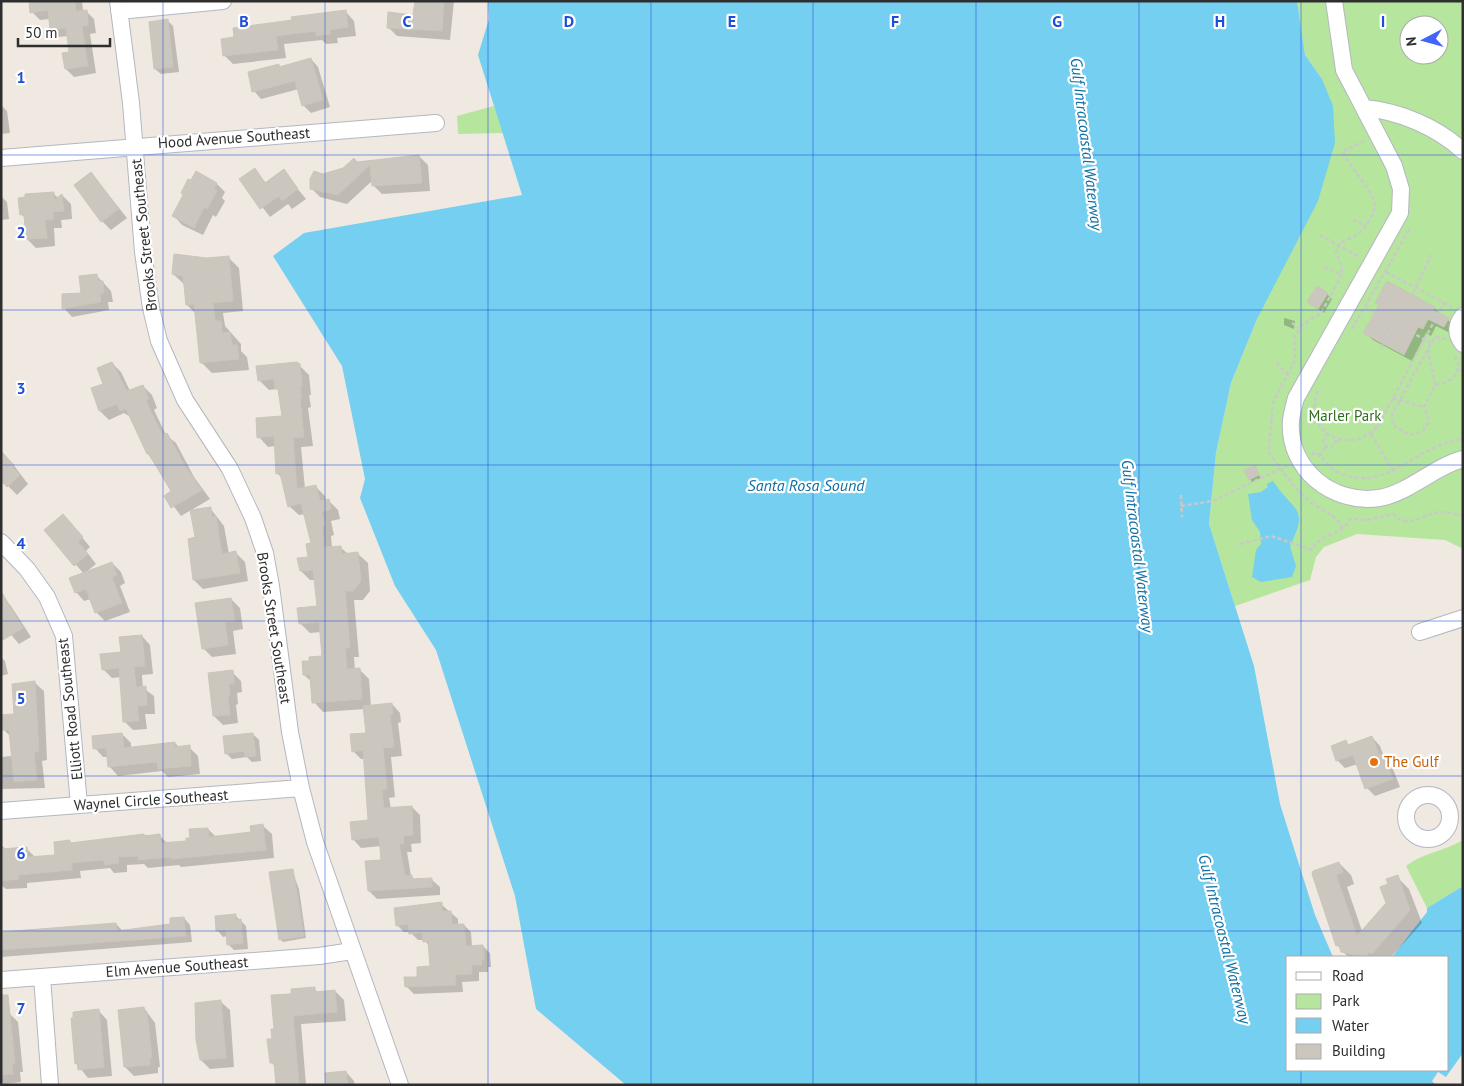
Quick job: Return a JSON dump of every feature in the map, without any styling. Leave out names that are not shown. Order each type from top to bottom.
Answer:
[{"type":"street","points":[[118,6],[223,1]]},
{"type":"street","points":[[1334,1],[1344,70],[1394,166],[1401,189],[1400,214],[1379,268],[1296,398],[1291,421],[1294,443],[1305,470],[1323,487],[1341,495],[1361,498],[1380,498],[1407,487],[1449,463],[1463,459]]},
{"type":"street","name":"Brooks Street Southeast","points":[[118,6],[135,145],[143,252],[151,308],[159,341],[172,375],[185,400],[230,469],[246,499],[265,553],[290,732],[301,788],[315,842],[400,1085]]},
{"type":"street","points":[[1364,108],[1382,110],[1406,118],[1450,139],[1463,151]]},
{"type":"street","name":"Hood Avenue Southeast","points":[[1,158],[135,145],[436,123]]},
{"type":"street","points":[[1456,342],[1462,316]]},
{"type":"street","name":"Elliott Road Southeast","points":[[1,542],[27,569],[47,597],[64,636],[79,805]]},
{"type":"street","points":[[1420,632],[1463,618]]},
{"type":"street","name":"Waynel Circle Southeast","points":[[1,811],[301,788]]},
{"type":"street","name":"Elm Avenue Southeast","points":[[1,980],[319,956],[352,951]]},
{"type":"street","points":[[42,977],[50,1085]]},
{"type":"path","points":[[1353,220],[1366,226]]},
{"type":"path","points":[[1351,332],[1365,307],[1379,268],[1408,230],[1395,223]]},
{"type":"path","points":[[1320,235],[1457,310],[1462,316]]},
{"type":"path","points":[[1413,293],[1431,255]]},
{"type":"path","points":[[1324,267],[1342,275]]},
{"type":"path","points":[[1324,298],[1328,300]]},
{"type":"path","points":[[1337,440],[1356,440],[1371,433],[1378,426],[1444,303]]},
{"type":"path","points":[[1320,304],[1325,306]]},
{"type":"path","points":[[1365,307],[1431,343]]},
{"type":"path","points":[[1381,348],[1398,317]]},
{"type":"path","points":[[1292,323],[1300,328]]},
{"type":"path","points":[[1428,348],[1435,385],[1424,407],[1429,420],[1423,431],[1410,435],[1393,425],[1392,415],[1428,348],[1436,337],[1456,342]]},
{"type":"path","points":[[1278,362],[1279,366],[1287,372]]},
{"type":"path","points":[[1435,385],[1456,376],[1458,365]]},
{"type":"path","points":[[1318,389],[1313,405],[1314,414],[1317,422],[1337,440]]},
{"type":"path","points":[[1393,398],[1424,407]]},
{"type":"path","points":[[1327,433],[1323,442],[1326,446],[1332,448],[1337,440]]},
{"type":"path","points":[[1371,433],[1393,471]]},
{"type":"path","points":[[1181,506],[1213,501],[1313,453],[1320,456],[1338,473],[1360,480],[1382,476],[1437,446],[1463,439]]},
{"type":"path","points":[[1320,456],[1326,446]]},
{"type":"path","points":[[1180,495],[1182,517]]},
{"type":"path","points":[[1240,544],[1272,536],[1312,550],[1320,540],[1346,527],[1350,519],[1367,520],[1394,514],[1405,522],[1440,512],[1462,515]]},
{"type":"green space","name":"Marler Park","points":[[1297,1],[1463,1],[1463,549],[1445,540],[1357,534],[1324,547],[1316,557],[1310,580],[1235,606],[1209,524],[1216,453],[1231,383],[1257,319],[1322,79],[1305,55]]},
{"type":"green space","points":[[494,106],[503,133],[458,134],[457,116]]},
{"type":"green space","points":[[1463,840],[1463,886],[1427,908],[1406,866],[1419,858]]},
{"type":"water","name":"Santa Rosa Sound","points":[[488,1],[1297,1],[1305,55],[1322,79],[1333,106],[1335,143],[1318,201],[1257,319],[1231,383],[1216,453],[1209,524],[1254,666],[1280,804],[1315,915],[1333,956],[1286,956],[1286,1071],[1449,1071],[1449,956],[1393,956],[1427,912],[1427,908],[1463,886],[1463,1053],[1446,1077],[1438,1072],[1432,1081],[1436,1085],[626,1085],[536,1009],[515,896],[436,650],[395,586],[360,498],[365,479],[342,366],[273,256],[304,233],[522,195],[478,55],[489,19]]},
{"type":"water","points":[[1273,481],[1299,516],[1296,533],[1290,546],[1296,566],[1292,577],[1261,582],[1252,577],[1256,550],[1261,544],[1260,532],[1252,520],[1248,494],[1261,492],[1268,487],[1267,484]]},
{"type":"building","points":[[29,1],[75,1],[76,11],[87,10],[88,25],[82,26],[88,66],[65,69],[62,53],[69,52],[66,28],[50,29],[48,10],[30,13]]},
{"type":"building","points":[[415,1],[444,1],[442,31],[387,28],[388,12],[413,15]]},
{"type":"building","points":[[346,10],[348,27],[329,30],[330,34],[316,36],[316,31],[276,36],[278,50],[223,56],[221,39],[234,37],[233,28],[292,20],[291,17]]},
{"type":"building","points":[[168,19],[173,67],[154,69],[149,22]]},
{"type":"building","points":[[311,58],[323,100],[302,106],[295,81],[252,92],[248,72],[279,64],[279,67]]},
{"type":"building","points":[[419,155],[422,183],[372,186],[370,165],[338,195],[310,189],[310,179],[314,171],[323,174],[343,168],[354,158],[357,162]]},
{"type":"building","points":[[255,168],[265,183],[284,169],[298,189],[282,201],[279,196],[260,209],[239,179]]},
{"type":"building","points":[[196,171],[217,183],[214,189],[217,191],[207,209],[204,207],[194,228],[172,216],[183,195],[181,193],[188,179],[191,180]]},
{"type":"building","points":[[91,172],[119,209],[101,222],[74,185]]},
{"type":"building","points":[[54,192],[54,200],[62,194],[64,211],[53,212],[54,219],[45,220],[47,238],[26,239],[24,214],[20,215],[18,198],[25,197],[25,194]]},
{"type":"building","points":[[174,254],[207,258],[229,256],[233,301],[213,303],[215,321],[221,321],[222,333],[230,332],[232,345],[237,345],[239,359],[200,363],[194,304],[186,305],[183,276],[172,274]]},
{"type":"building","points":[[97,274],[98,281],[103,281],[104,293],[100,294],[101,302],[62,309],[62,294],[81,293],[79,276]]},
{"type":"building","points":[[1387,281],[1435,307],[1433,310],[1449,318],[1444,327],[1428,319],[1423,329],[1418,327],[1404,355],[1363,333],[1379,305],[1375,303]]},
{"type":"building","points":[[1317,286],[1328,293],[1318,309],[1307,302]]},
{"type":"building","points":[[112,362],[127,391],[143,385],[149,399],[146,401],[163,435],[167,433],[185,466],[202,490],[171,508],[164,496],[171,491],[149,454],[147,454],[126,409],[120,411],[117,404],[99,411],[91,388],[103,384],[97,368]]},
{"type":"building","points":[[297,362],[300,364],[302,398],[300,398],[304,437],[293,438],[297,489],[316,485],[320,501],[329,499],[331,509],[322,512],[325,526],[322,526],[324,547],[341,546],[342,554],[358,552],[361,581],[353,591],[345,591],[350,648],[345,648],[347,669],[360,668],[362,699],[312,703],[310,675],[303,675],[302,661],[309,661],[309,657],[322,656],[319,622],[299,624],[297,608],[317,606],[313,570],[300,571],[297,558],[308,557],[306,544],[311,543],[301,503],[288,507],[280,473],[276,474],[274,436],[257,438],[256,418],[282,416],[278,389],[275,389],[274,379],[258,381],[256,366]]},
{"type":"building","points":[[1,451],[14,465],[12,467],[20,475],[7,487],[1,481]]},
{"type":"building","points":[[1255,465],[1259,475],[1249,480],[1244,470]]},
{"type":"building","points":[[211,507],[212,517],[216,516],[222,554],[236,551],[240,573],[193,580],[188,539],[195,537],[190,510]]},
{"type":"building","points":[[63,514],[83,537],[78,542],[88,554],[74,566],[44,530]]},
{"type":"building","points":[[112,562],[117,575],[112,577],[122,603],[95,613],[86,589],[75,593],[69,578]]},
{"type":"building","points":[[1,591],[23,628],[1,641]]},
{"type":"building","points":[[231,598],[235,621],[225,622],[228,645],[202,649],[195,603]]},
{"type":"building","points":[[142,635],[145,666],[134,667],[136,687],[146,686],[147,705],[137,706],[139,721],[123,722],[119,668],[102,670],[100,654],[121,652],[119,637]]},
{"type":"building","points":[[233,670],[234,684],[229,684],[230,696],[228,696],[230,715],[213,716],[208,673]]},
{"type":"building","points":[[35,681],[39,752],[34,752],[37,780],[14,782],[9,730],[2,730],[1,715],[14,714],[12,684]]},
{"type":"building","points":[[392,703],[393,714],[390,715],[394,747],[383,748],[387,789],[382,790],[384,808],[412,806],[413,835],[403,836],[404,844],[399,844],[405,876],[412,875],[412,879],[432,878],[432,887],[368,891],[365,861],[381,860],[379,837],[352,840],[350,822],[368,820],[363,750],[352,752],[350,734],[366,733],[363,706]]},
{"type":"building","points":[[122,733],[124,748],[175,742],[175,747],[190,745],[191,766],[158,769],[157,762],[108,767],[106,748],[93,749],[92,736]]},
{"type":"building","points":[[253,733],[256,756],[245,757],[244,751],[225,754],[223,736]]},
{"type":"building","name":"The Gulf","points":[[1372,736],[1379,755],[1383,754],[1393,779],[1365,789],[1353,755],[1336,761],[1331,746],[1346,740],[1348,745]]},
{"type":"building","points":[[263,824],[266,850],[171,859],[171,857],[138,860],[138,856],[118,857],[119,863],[104,865],[104,860],[72,863],[72,870],[18,875],[19,879],[1,881],[1,849],[27,847],[28,857],[55,855],[54,842],[70,840],[70,843],[144,834],[144,836],[160,834],[161,843],[186,841],[186,838],[190,838],[189,829],[208,828],[209,837],[251,832],[250,826]]},
{"type":"building","points":[[1339,862],[1343,872],[1336,875],[1357,936],[1386,903],[1380,887],[1388,884],[1386,879],[1398,875],[1410,910],[1372,954],[1370,952],[1367,956],[1361,956],[1341,952],[1339,945],[1336,946],[1312,874],[1313,871]]},
{"type":"building","points":[[293,869],[304,936],[279,940],[269,872]]},
{"type":"building","points":[[442,902],[442,911],[451,911],[452,924],[464,924],[466,946],[483,945],[484,960],[481,960],[482,965],[472,965],[472,974],[455,975],[456,985],[405,987],[404,977],[417,977],[417,967],[430,966],[428,941],[423,942],[422,932],[409,934],[408,924],[396,926],[394,908]]},
{"type":"building","points":[[236,914],[236,920],[241,919],[243,943],[227,945],[226,930],[216,931],[215,916]]},
{"type":"building","points":[[184,917],[186,936],[1,950],[1,932],[116,923],[117,931],[170,924],[170,918]]},
{"type":"building","points":[[315,987],[315,992],[335,990],[337,1012],[293,1016],[299,1085],[276,1085],[274,1063],[270,1063],[267,1039],[272,1039],[271,1029],[274,1029],[271,995],[291,994],[291,989]]},
{"type":"building","points":[[1,995],[8,995],[15,1064],[12,1064],[13,1074],[1,1075]]},
{"type":"building","points":[[221,1000],[226,1058],[200,1060],[196,1040],[195,1003]]},
{"type":"building","points":[[144,1007],[145,1013],[147,1012],[152,1058],[150,1058],[150,1065],[124,1067],[118,1010]]},
{"type":"building","points":[[99,1009],[104,1067],[78,1070],[77,1063],[75,1064],[71,1018],[73,1018],[73,1012]]},
{"type":"building","points":[[346,1071],[348,1085],[326,1085],[325,1073]]},
{"type":"place","name":"The Gulf","points":[[1374,762]]},
{"type":"water label","name":"Gulf Intracoastal Waterway","points":[[1087,144]]},
{"type":"water label","name":"Gulf Intracoastal Waterway","points":[[1138,546]]},
{"type":"water label","name":"Gulf Intracoastal Waterway","points":[[1225,939]]}]
